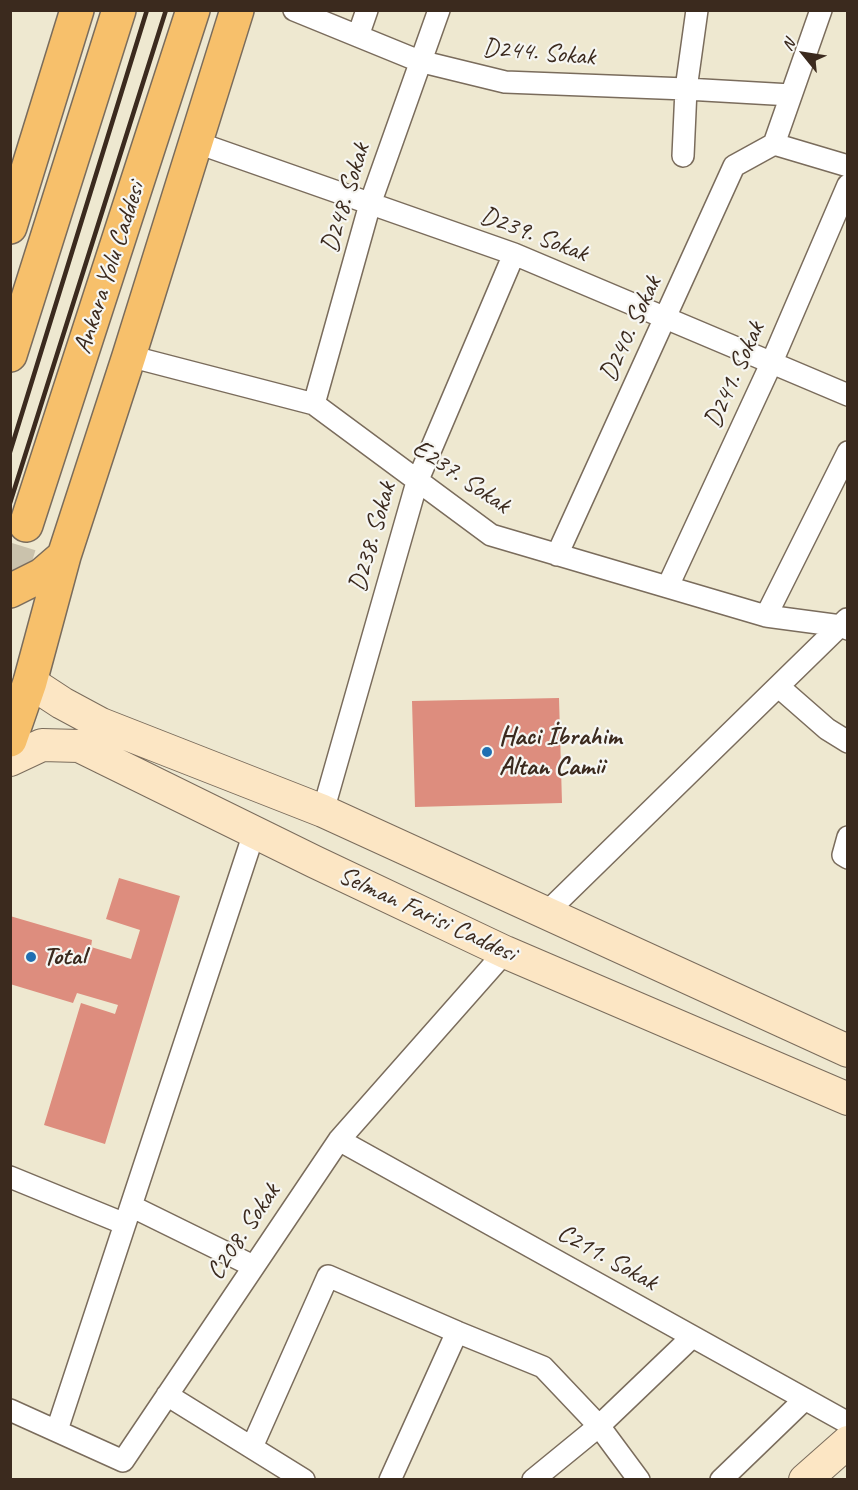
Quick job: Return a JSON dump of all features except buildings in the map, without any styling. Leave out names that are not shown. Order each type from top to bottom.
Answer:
[{"type":"highway","points":[[10,227],[77,10]]},
{"type":"highway","points":[[10,355],[119,10]]},
{"type":"highway","name":"Ankara Yolu Caddesi","points":[[26,525],[193,10]]},
{"type":"highway","points":[[10,740],[20,670],[64,556],[237,10]]},
{"type":"highway","points":[[10,591],[42,575],[64,556]]},
{"type":"main road","name":"Selman Farisi Caddesi","points":[[20,670],[101,724],[323,811],[848,1051]]},
{"type":"main road","name":"Selman Farisi Caddesi","points":[[10,760],[42,745],[79,746],[254,833],[505,952],[848,1099]]},
{"type":"main road","points":[[805,1479],[848,1442]]},
{"type":"street","name":"D244. Sokak","points":[[294,10],[419,61],[505,82],[790,95]]},
{"type":"street","points":[[358,36],[367,10]]},
{"type":"street","name":"D248. Sokak","points":[[314,404],[370,204],[439,10]]},
{"type":"street","points":[[683,156],[686,89],[697,10]]},
{"type":"street","points":[[821,10],[774,144],[848,166]]},
{"type":"street","name":"D239. Sokak","points":[[195,142],[514,254],[848,395]]},
{"type":"street","name":"D240. Sokak","points":[[556,555],[734,166],[774,144]]},
{"type":"street","name":"D241. Sokak","points":[[668,586],[771,364],[848,184]]},
{"type":"street","name":"D238. Sokak","points":[[323,811],[417,482],[514,254]]},
{"type":"street","name":"E237. Sokak","points":[[129,356],[314,404],[491,535],[766,616],[845,624]]},
{"type":"street","points":[[766,616],[848,452]]},
{"type":"street","points":[[546,913],[845,624]]},
{"type":"street","points":[[778,687],[827,729],[848,742]]},
{"type":"street","points":[[57,1430],[254,833]]},
{"type":"street","name":"C208. Sokak","points":[[10,1410],[123,1461],[339,1140],[505,952]]},
{"type":"street","name":"C211. Sokak","points":[[339,1140],[848,1423]]},
{"type":"street","points":[[10,1177],[128,1215],[253,1266]]},
{"type":"street","points":[[252,1448],[328,1276],[457,1332],[543,1366],[599,1426],[639,1479]]},
{"type":"street","points":[[390,1479],[457,1332]]},
{"type":"street","points":[[533,1479],[599,1426],[692,1337]]},
{"type":"street","points":[[167,1395],[304,1479]]},
{"type":"street","points":[[721,1479],[805,1399]]},
{"type":"tunnel","points":[[10,577],[26,525]]},
{"type":"railway","points":[[10,452],[147,10]]},
{"type":"railway","points":[[10,503],[166,10]]},
{"type":"place","name":"Haci İbrahim Altan Camii","points":[[487,752]]},
{"type":"place","name":"Total","points":[[31,957]]}]
